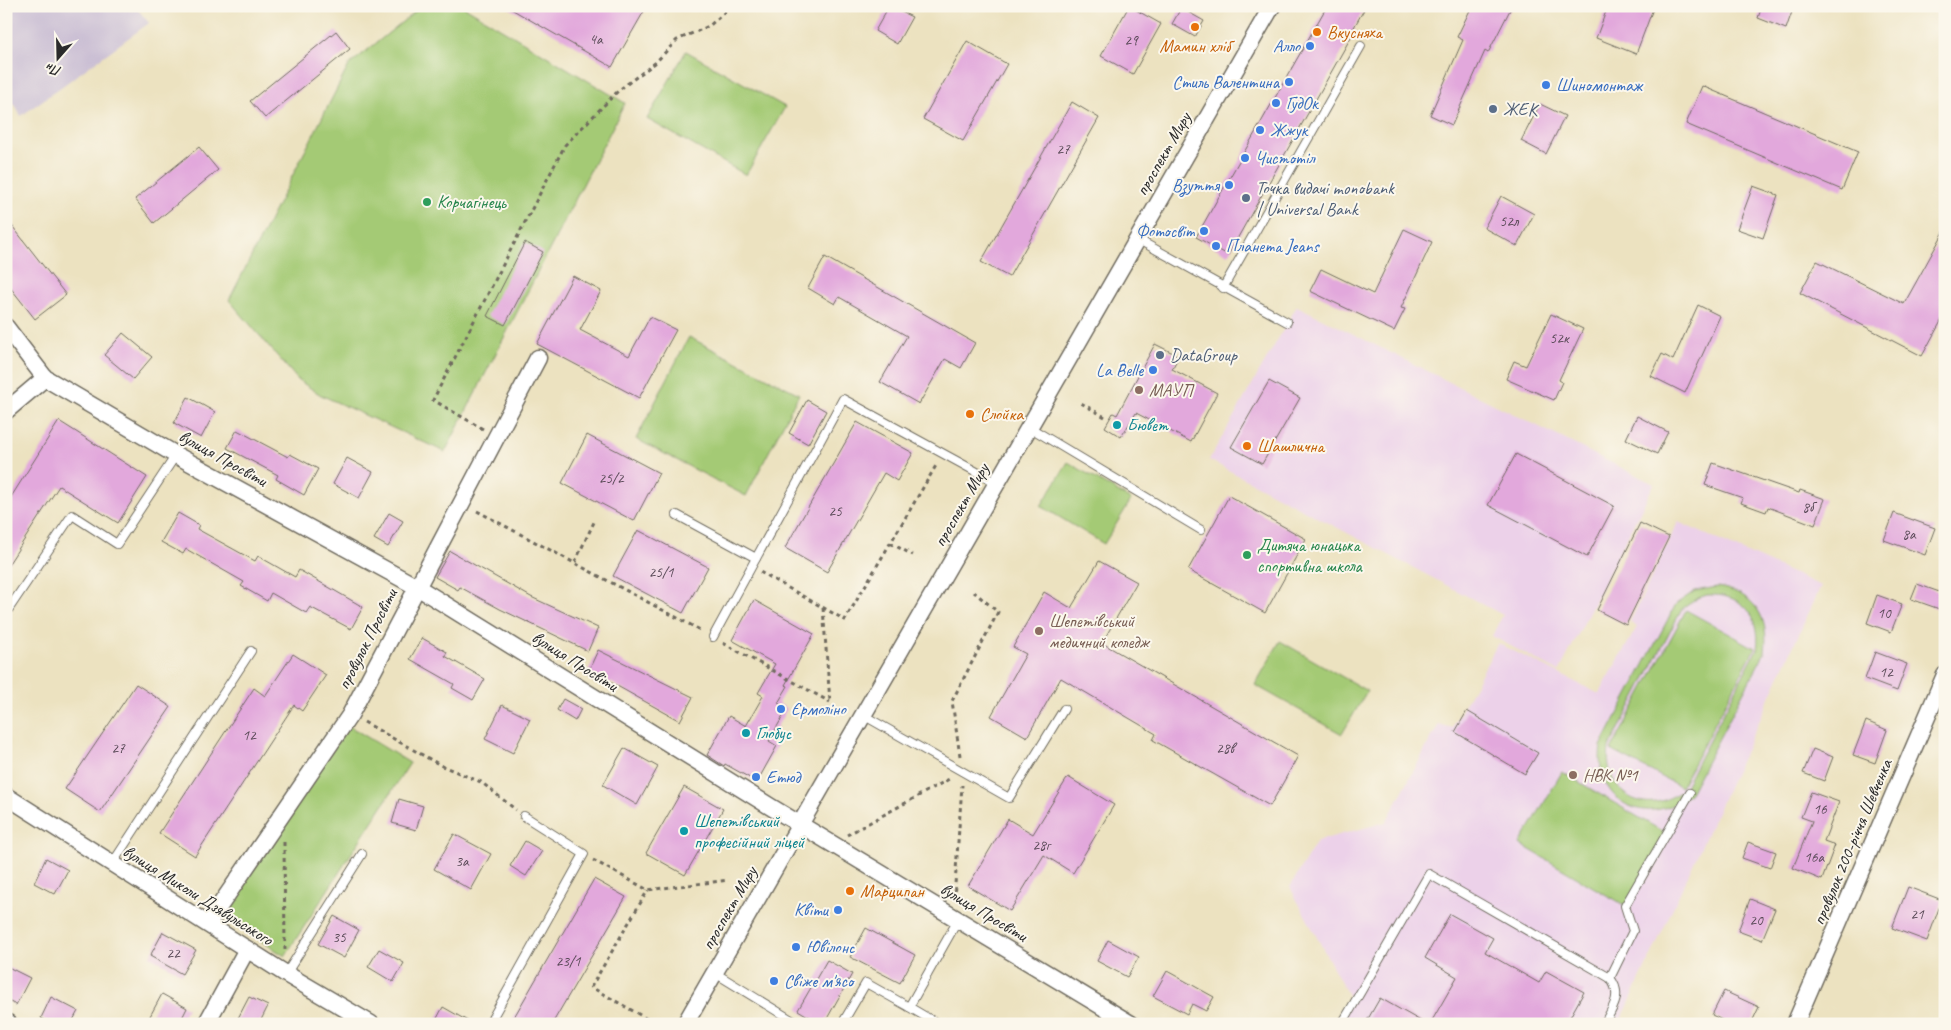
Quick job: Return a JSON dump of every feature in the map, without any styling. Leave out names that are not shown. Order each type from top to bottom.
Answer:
[{"type":"street","name":"проспект Миру","points":[[686,1024],[1272,6]]},
{"type":"street","name":"вулиця Просвіти","points":[[6,327],[45,378],[176,455],[417,587],[800,825],[1121,1021]]},
{"type":"street","name":"провулок Просвіти","points":[[208,924],[350,715],[538,358]]},
{"type":"street","points":[[6,411],[45,378]]},
{"type":"street","name":"провулок 200-річчя Шевченка","points":[[1795,1024],[1945,675]]},
{"type":"street","name":"вулиця Миколи Дзявульського","points":[[6,796],[286,974],[371,1024]]},
{"type":"street","points":[[206,1024],[248,949]]},
{"type":"lane","points":[[1224,288],[1361,46]]},
{"type":"lane","points":[[1137,240],[1287,322]]},
{"type":"lane","points":[[713,637],[843,399],[998,483]]},
{"type":"lane","points":[[1030,427],[1201,530]]},
{"type":"lane","points":[[6,613],[72,515],[117,544],[176,455]]},
{"type":"lane","points":[[676,515],[756,558]]},
{"type":"lane","points":[[112,864],[251,651]]},
{"type":"lane","points":[[863,715],[1010,798],[1064,709]]},
{"type":"lane","points":[[1610,978],[1633,931],[1625,906],[1690,793]]},
{"type":"lane","points":[[489,1024],[584,854],[524,816]]},
{"type":"lane","points":[[286,974],[362,854]]},
{"type":"lane","points":[[1342,1024],[1429,874],[1610,978],[1616,988],[1616,1001],[1604,1024]]},
{"type":"lane","points":[[908,1007],[958,920]]},
{"type":"lane","points":[[715,973],[798,1024]]},
{"type":"lane","points":[[842,1024],[866,983],[938,1024]]},
{"type":"path","points":[[496,436],[433,400],[565,144],[619,90],[654,63],[677,40],[709,26],[732,6]]},
{"type":"path","points":[[1081,403],[1105,417]]},
{"type":"path","points":[[751,567],[845,620],[944,453]]},
{"type":"path","points":[[461,502],[830,702],[823,608]]},
{"type":"path","points":[[574,562],[594,520]]},
{"type":"path","points":[[890,543],[914,555]]},
{"type":"path","points":[[955,899],[963,771],[952,701],[998,612],[974,592]]},
{"type":"path","points":[[350,715],[442,766],[481,782],[524,816]]},
{"type":"path","points":[[845,837],[963,771]]},
{"type":"path","points":[[284,840],[286,974]]},
{"type":"path","points":[[584,854],[648,890],[728,880]]},
{"type":"path","points":[[647,1019],[592,987],[648,890]]},
{"type":"shaded area","points":[[6,6],[135,6],[149,23],[21,116],[14,103],[6,110]]},
{"type":"shaded area","points":[[1297,306],[1654,484],[1559,672],[1492,636],[1503,615],[1209,460]]},
{"type":"shaded area","name":"НВК №1","points":[[1678,522],[1821,586],[1618,1024],[1334,1024],[1349,997],[1290,887],[1317,841],[1386,822],[1439,724],[1452,728],[1498,643],[1599,694],[1637,627],[1630,622]]},
{"type":"green space","name":"Корчагінець","points":[[422,6],[463,6],[625,103],[445,452],[321,395],[298,380],[229,300],[349,65]]},
{"type":"green space","points":[[686,51],[785,107],[746,175],[647,119]]},
{"type":"green space","points":[[689,337],[799,394],[746,496],[636,439]]},
{"type":"green space","points":[[1068,462],[1131,500],[1104,544],[1041,506]]},
{"type":"green space","points":[[1717,587],[1740,594],[1749,600],[1762,617],[1765,627],[1765,652],[1690,793],[1674,804],[1658,810],[1641,810],[1627,805],[1614,796],[1605,782],[1601,766],[1601,746],[1676,604],[1695,591]],"holes":[[[1707,595],[1719,595],[1739,602],[1747,608],[1756,626],[1758,637],[1757,649],[1684,788],[1670,797],[1657,802],[1643,802],[1631,798],[1620,790],[1613,779],[1609,765],[1609,748],[1682,609],[1698,598]]]},
{"type":"green space","points":[[1686,610],[1755,648],[1681,787],[1611,750]]},
{"type":"green space","points":[[1280,641],[1367,691],[1342,734],[1255,685]]},
{"type":"green space","points":[[349,726],[410,763],[285,956],[226,919],[225,906]]},
{"type":"green space","points":[[1562,772],[1667,834],[1625,906],[1520,844]]},
{"type":"building","points":[[506,6],[647,6],[612,67]]},
{"type":"building","points":[[889,6],[912,17],[897,44],[875,31]]},
{"type":"building","points":[[1129,6],[1161,24],[1133,74],[1101,56]]},
{"type":"building","points":[[1327,6],[1366,6],[1353,29],[1355,30],[1228,255],[1196,237]]},
{"type":"building","points":[[1472,6],[1512,6],[1488,53],[1485,51],[1452,125],[1430,115],[1463,40],[1457,37]]},
{"type":"building","points":[[1608,6],[1654,6],[1636,54],[1596,38]]},
{"type":"building","points":[[1762,6],[1794,6],[1786,29],[1758,18]]},
{"type":"building","points":[[1181,8],[1204,21],[1195,37],[1172,24]]},
{"type":"building","points":[[336,31],[350,49],[265,118],[250,101]]},
{"type":"building","points":[[967,41],[1007,64],[963,141],[923,119]]},
{"type":"building","points":[[1702,86],[1858,152],[1842,190],[1686,124]]},
{"type":"building","points":[[1072,102],[1099,118],[1009,277],[981,262]]},
{"type":"building","points":[[1540,104],[1565,116],[1546,154],[1521,141]]},
{"type":"building","points":[[199,147],[218,170],[154,223],[135,199]]},
{"type":"building","points":[[1753,186],[1778,195],[1763,238],[1737,229]]},
{"type":"building","points":[[1501,196],[1534,214],[1517,246],[1484,228]]},
{"type":"building","points":[[6,218],[66,295],[35,319],[6,282]]},
{"type":"building","points":[[1404,229],[1432,242],[1401,308],[1405,309],[1394,331],[1310,291],[1321,269],[1373,294]]},
{"type":"building","points":[[1945,230],[1945,314],[1922,356],[1800,293],[1817,261],[1904,304]]},
{"type":"building","points":[[525,242],[543,252],[505,325],[487,316]]},
{"type":"building","points":[[825,257],[975,343],[961,368],[945,359],[919,404],[880,382],[907,336],[839,297],[835,304],[808,288]]},
{"type":"building","points":[[573,276],[601,291],[580,330],[629,356],[650,317],[676,330],[639,398],[537,344]]},
{"type":"building","points":[[1698,305],[1720,316],[1685,393],[1651,376],[1662,354],[1673,360]]},
{"type":"building","points":[[1551,314],[1583,329],[1559,380],[1562,382],[1554,400],[1506,379],[1514,361],[1526,366]]},
{"type":"building","points":[[123,333],[152,357],[133,379],[104,355]]},
{"type":"building","points":[[1155,344],[1179,356],[1172,369],[1217,393],[1191,442],[1136,413],[1121,437],[1105,427],[1113,413],[1117,415]]},
{"type":"building","points":[[1269,381],[1300,398],[1262,464],[1231,447]]},
{"type":"building","points":[[188,397],[215,412],[201,438],[174,423]]},
{"type":"building","points":[[807,400],[826,411],[808,444],[789,433]]},
{"type":"building","points":[[1637,416],[1668,432],[1657,454],[1626,439]]},
{"type":"building","points":[[59,421],[147,477],[118,523],[59,486],[6,568],[6,505]]},
{"type":"building","points":[[857,422],[913,453],[897,481],[884,473],[827,572],[785,548]]},
{"type":"building","points":[[237,430],[288,457],[290,454],[318,469],[304,495],[276,479],[278,475],[227,448]]},
{"type":"building","points":[[587,435],[659,473],[634,521],[562,483]]},
{"type":"building","points":[[1516,454],[1614,506],[1587,557],[1488,505]]},
{"type":"building","points":[[347,458],[373,472],[359,498],[333,484]]},
{"type":"building","points":[[1713,463],[1799,493],[1800,490],[1825,499],[1815,525],[1768,507],[1766,512],[1741,503],[1743,498],[1705,485]]},
{"type":"building","name":"Дитяча юнацька спортивна школа","points":[[1229,496],[1306,539],[1265,613],[1188,570]]},
{"type":"building","points":[[178,513],[199,525],[197,529],[255,561],[258,556],[295,577],[299,570],[363,607],[351,629],[310,607],[306,613],[271,593],[267,601],[241,586],[244,582],[186,549],[183,554],[161,542]]},
{"type":"building","points":[[389,513],[403,521],[388,547],[374,539]]},
{"type":"building","points":[[1894,513],[1935,528],[1925,555],[1884,540]]},
{"type":"building","points":[[1640,523],[1669,537],[1626,625],[1597,610]]},
{"type":"building","points":[[638,530],[708,567],[683,613],[613,576]]},
{"type":"building","points":[[450,551],[531,597],[598,628],[588,651],[500,609],[460,587],[458,590],[435,577]]},
{"type":"building","points":[[1099,561],[1137,582],[1102,643],[1298,756],[1270,806],[1153,740],[1156,734],[1061,678],[1027,737],[991,716],[1026,654],[1013,647],[1044,592],[1071,608]]},
{"type":"building","points":[[1917,584],[1945,594],[1945,611],[1911,599]]},
{"type":"building","points":[[1877,595],[1902,604],[1891,632],[1867,623]]},
{"type":"building","points":[[754,600],[814,634],[785,685],[788,686],[778,703],[787,709],[769,741],[777,746],[757,782],[725,764],[724,766],[707,755],[729,716],[746,726],[763,696],[758,693],[775,664],[732,640]]},
{"type":"building","points":[[422,638],[447,652],[445,656],[485,679],[473,700],[452,688],[454,684],[410,659]]},
{"type":"building","points":[[598,650],[693,697],[680,721],[610,682],[609,685],[587,674]]},
{"type":"building","points":[[1875,652],[1907,664],[1897,691],[1865,679]]},
{"type":"building","points":[[293,654],[326,675],[302,711],[294,705],[195,856],[159,833],[254,688],[265,696]]},
{"type":"building","points":[[136,684],[171,707],[100,812],[65,789]]},
{"type":"building","points":[[563,699],[581,709],[575,721],[557,710]]},
{"type":"building","points":[[502,705],[530,719],[513,753],[485,739]]},
{"type":"building","points":[[1467,711],[1538,753],[1525,774],[1455,732]]},
{"type":"building","points":[[1866,721],[1887,730],[1875,763],[1853,755]]},
{"type":"building","points":[[624,748],[658,767],[637,805],[603,785]]},
{"type":"building","points":[[1813,749],[1833,757],[1824,781],[1803,773]]},
{"type":"building","points":[[1068,777],[1114,805],[1073,873],[1044,855],[1010,911],[968,886],[1008,819],[1033,834]]},
{"type":"building","name":"Шепетівський професійний ліцей","points":[[684,787],[723,809],[685,875],[646,853]]},
{"type":"building","points":[[1811,792],[1839,802],[1824,841],[1835,845],[1822,880],[1793,868],[1812,821],[1801,817]]},
{"type":"building","points":[[399,799],[423,806],[416,830],[392,823]]},
{"type":"building","points":[[454,834],[491,854],[471,890],[434,869]]},
{"type":"building","points":[[525,841],[542,851],[526,876],[510,866]]},
{"type":"building","points":[[1748,842],[1776,852],[1770,868],[1742,858]]},
{"type":"building","points":[[46,858],[68,870],[55,894],[34,883]]},
{"type":"building","points":[[594,879],[626,897],[552,1024],[510,1024]]},
{"type":"building","points":[[1908,887],[1942,900],[1927,941],[1892,928]]},
{"type":"building","points":[[1750,899],[1775,909],[1762,940],[1738,931]]},
{"type":"building","points":[[1450,914],[1493,938],[1485,952],[1539,983],[1546,971],[1584,992],[1566,1024],[1430,1024],[1457,977],[1425,958]]},
{"type":"building","points":[[334,916],[359,930],[344,958],[318,944]]},
{"type":"building","points":[[866,928],[915,955],[900,983],[850,957]]},
{"type":"building","points":[[163,932],[196,950],[182,974],[150,956]]},
{"type":"building","points":[[1108,940],[1139,957],[1127,977],[1097,961]]},
{"type":"building","points":[[379,949],[404,963],[393,982],[368,967]]},
{"type":"building","points":[[827,960],[852,974],[824,1024],[821,1024],[798,1010]]},
{"type":"building","points":[[6,966],[30,978],[16,1005],[6,1000]]},
{"type":"building","points":[[1167,971],[1214,997],[1206,1011],[1192,1004],[1187,1014],[1153,996]]},
{"type":"building","points":[[1724,991],[1759,1007],[1751,1024],[1730,1024],[1712,1015]]},
{"type":"building","points":[[162,994],[187,1008],[179,1024],[161,1024],[149,1018]]},
{"type":"building","points":[[51,997],[78,1011],[71,1024],[52,1024],[41,1018]]},
{"type":"building","points":[[249,997],[268,1006],[259,1024],[235,1024]]},
{"type":"building","points":[[1380,998],[1426,1024],[1365,1024]]},
{"type":"building","points":[[443,1007],[473,1024],[434,1024]]},
{"type":"place","name":"Мамин хліб","points":[[1195,27]]},
{"type":"place","name":"Вкусняха","points":[[1317,32]]},
{"type":"place","name":"Алло","points":[[1310,46]]},
{"type":"place","name":"Стиль Валентина","points":[[1289,82]]},
{"type":"place","name":"Шиномонтаж","points":[[1546,85]]},
{"type":"place","name":"ГудОк","points":[[1276,103]]},
{"type":"place","name":"ЖЕК","points":[[1493,109]]},
{"type":"place","name":"Жжук","points":[[1260,130]]},
{"type":"place","name":"Чистотіл","points":[[1245,158]]},
{"type":"place","name":"Взуття","points":[[1229,185]]},
{"type":"place","name":"Точка видачі monobank | Universal Bank","points":[[1246,198]]},
{"type":"place","name":"Корчагінець","points":[[427,202]]},
{"type":"place","name":"Фотосвіт","points":[[1204,231]]},
{"type":"place","name":"Планета Jeans","points":[[1216,246]]},
{"type":"place","name":"DataGroup","points":[[1160,355]]},
{"type":"place","name":"La Belle","points":[[1153,370]]},
{"type":"place","name":"МАУП","points":[[1139,390]]},
{"type":"place","name":"Слойка","points":[[970,414]]},
{"type":"place","name":"Бювет","points":[[1117,425]]},
{"type":"place","name":"Шашлична","points":[[1247,446]]},
{"type":"place","name":"Дитяча юнацька спортивна школа","points":[[1247,555]]},
{"type":"place","name":"Шепетівський медичний коледж","points":[[1039,631]]},
{"type":"place","name":"Єрмоліно","points":[[781,709]]},
{"type":"place","name":"Глобус","points":[[746,733]]},
{"type":"place","name":"НВК №1","points":[[1573,775]]},
{"type":"place","name":"Етюд","points":[[756,777]]},
{"type":"place","name":"Шепетівський професійний ліцей","points":[[684,831]]},
{"type":"place","name":"Марципан","points":[[850,891]]},
{"type":"place","name":"Квіти","points":[[838,910]]},
{"type":"place","name":"Ювілонс","points":[[796,947]]},
{"type":"place","name":"Свіже м'ясо","points":[[774,981]]}]
